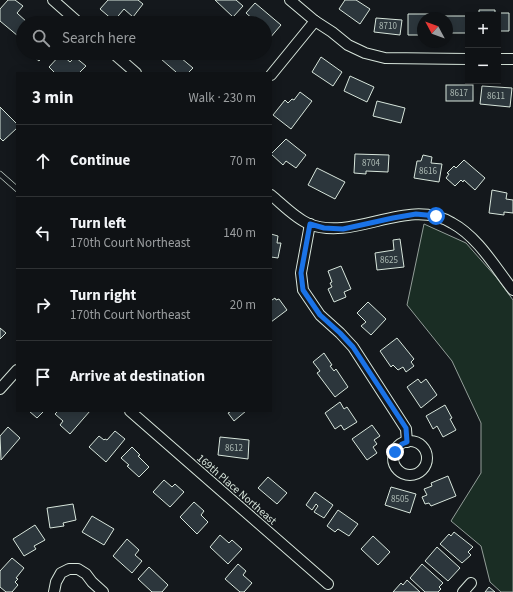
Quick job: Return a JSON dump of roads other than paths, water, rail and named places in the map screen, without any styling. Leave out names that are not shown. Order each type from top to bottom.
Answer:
[{"type":"street","points":[[53,0],[71,16]]},
{"type":"street","points":[[290,0],[315,21],[348,45],[365,53],[385,58],[465,59]]},
{"type":"street","points":[[272,74],[315,21]]},
{"type":"street","points":[[501,59],[513,60]]},
{"type":"street","points":[[122,60],[135,72]]},
{"type":"street","points":[[272,195],[299,219],[324,228],[343,229],[416,214],[436,216],[451,222],[466,232],[513,290]]},
{"type":"street","points":[[310,224],[301,273],[303,290],[320,315],[353,347],[406,428],[407,442]]},
{"type":"street","points":[[0,389],[16,371]]},
{"type":"street","name":"169th Place Northeast","points":[[131,412],[328,584]]},
{"type":"street","points":[[54,592],[56,582],[61,573],[69,568],[78,569],[86,574],[103,592]]},
{"type":"street","points":[[463,592],[470,583]]},
{"type":"lane","points":[[0,174],[16,188]]}]
